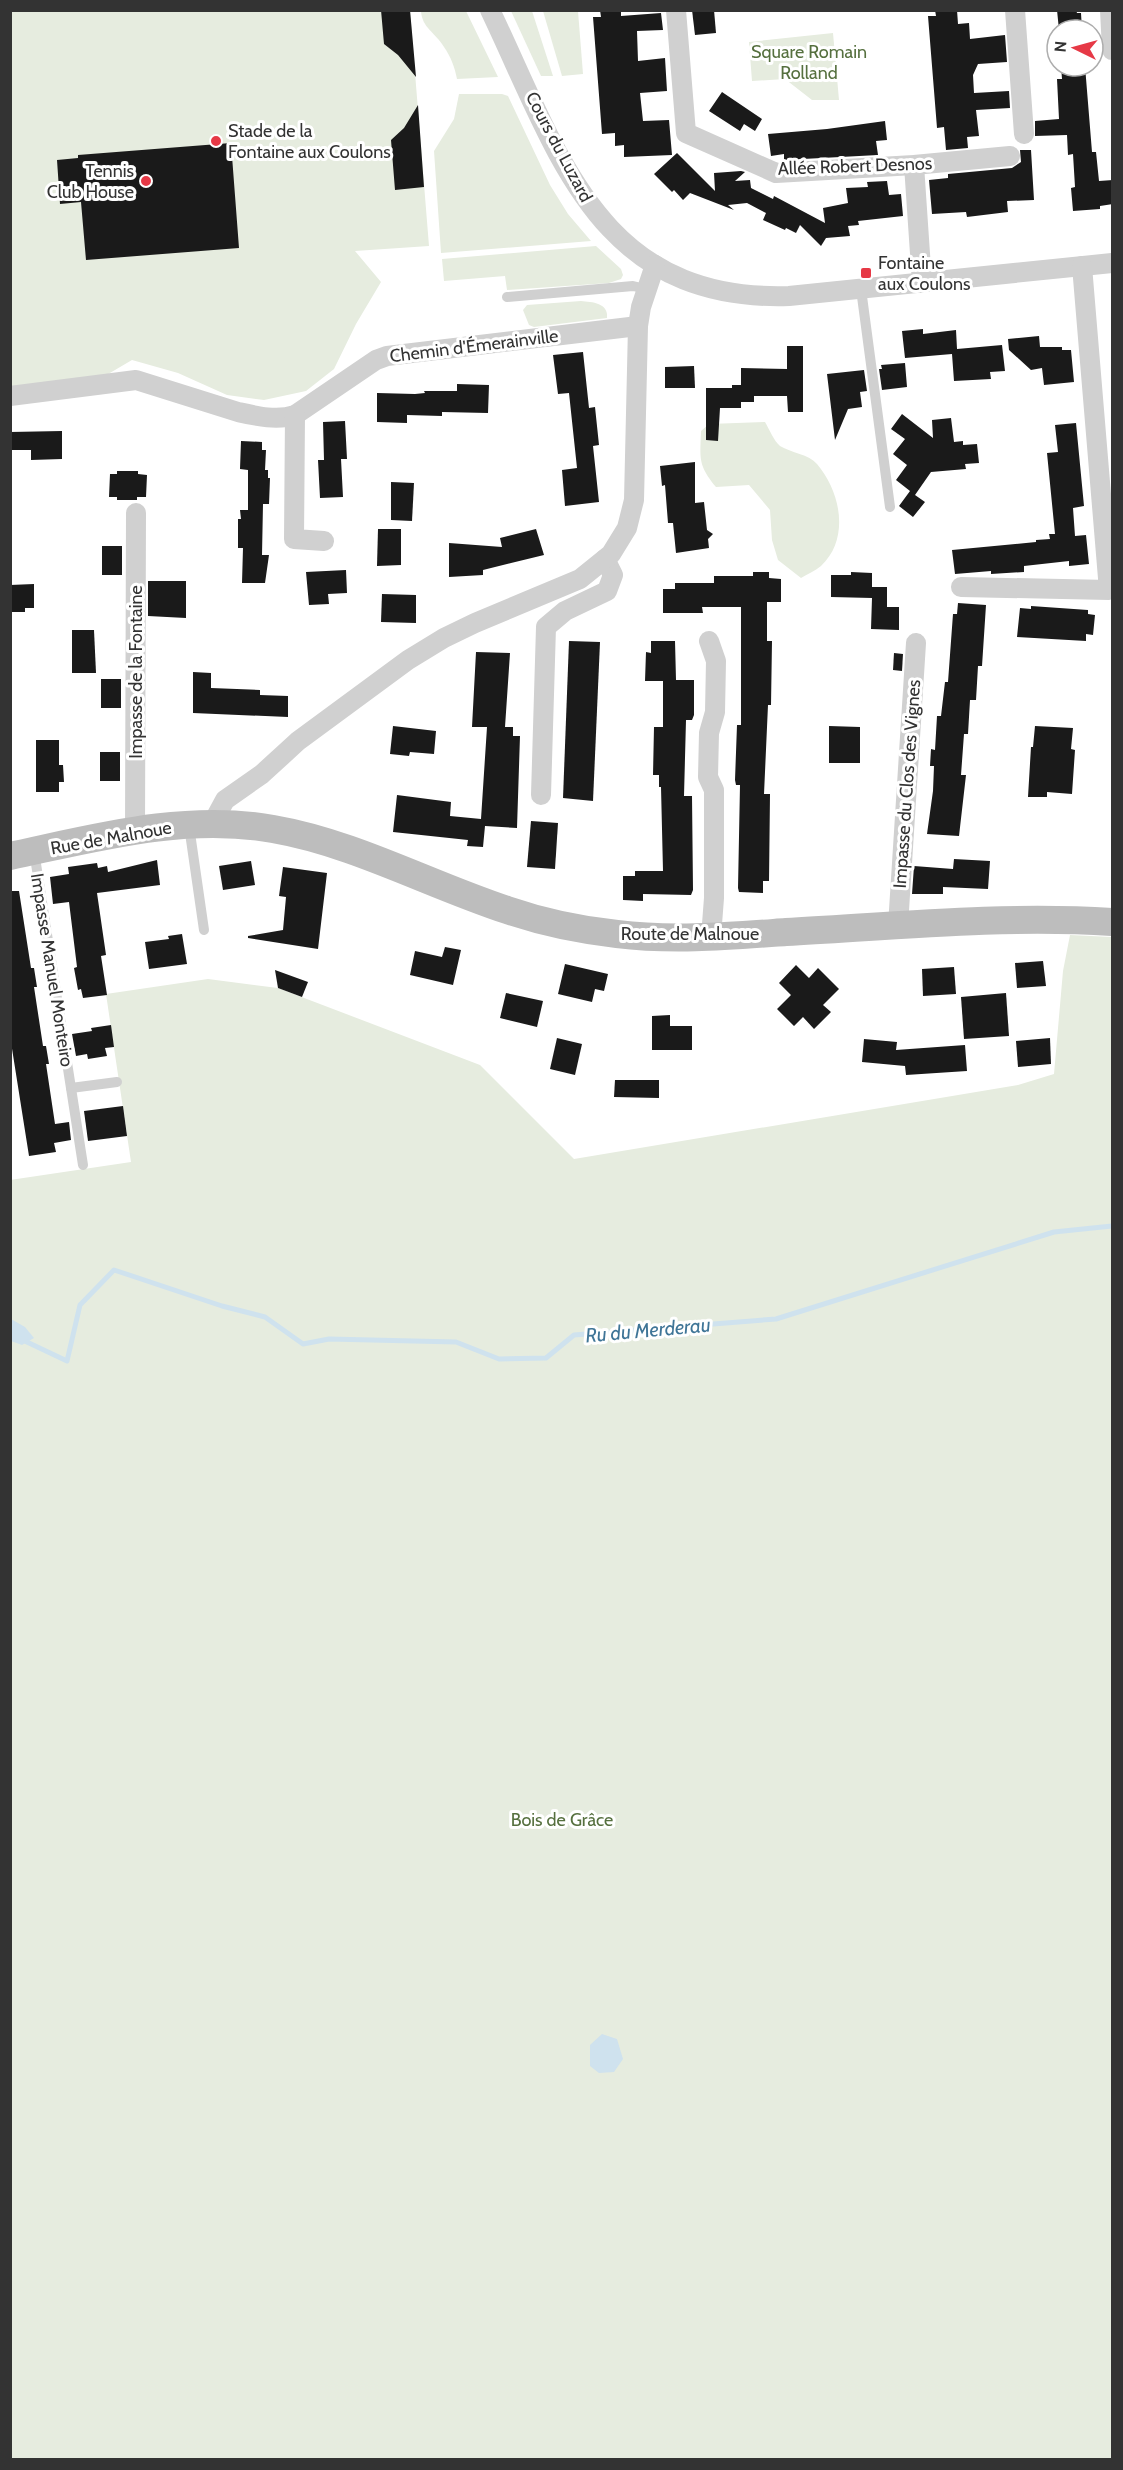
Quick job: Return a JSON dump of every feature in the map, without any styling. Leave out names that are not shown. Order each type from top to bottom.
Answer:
[{"type":"main road","name":"Rue de Malnoue","points":[[22,853],[135,831],[201,825]]},
{"type":"main road","name":"Route de Malnoue","points":[[201,825],[269,828],[313,838],[506,910],[558,924],[617,934],[711,937],[1016,920],[1113,922]]},
{"type":"street","name":"Cours du Luzard","points":[[490,10],[557,150],[583,198],[614,234],[655,266],[699,285],[745,295],[789,296],[1113,263]]},
{"type":"street","name":"Allée Robert Desnos","points":[[676,10],[686,133],[777,172],[914,165],[1010,156]]},
{"type":"street","points":[[1015,10],[1023,134]]},
{"type":"street","points":[[1110,10],[1113,50]]},
{"type":"street","points":[[914,165],[922,283]]},
{"type":"street","points":[[201,825],[225,800],[262,774],[298,741],[408,660],[465,628],[580,579],[605,560],[620,542],[627,528],[634,500],[638,326],[646,289],[655,266]]},
{"type":"street","points":[[961,587],[1109,590],[1082,266]]},
{"type":"street","name":"Chemin d'Émerainville","points":[[295,415],[376,360],[387,356],[638,326]]},
{"type":"street","points":[[10,396],[136,380],[254,416],[280,418],[295,415],[294,539],[324,541]]},
{"type":"street","name":"Impasse de la Fontaine","points":[[135,831],[136,513]]},
{"type":"street","points":[[541,795],[546,627],[565,611],[607,591],[613,575],[605,560]]},
{"type":"street","points":[[709,641],[716,660],[716,712],[709,734],[708,766],[708,777],[714,790],[714,898],[711,937]]},
{"type":"street","name":"Impasse du Clos des Vignes","points":[[898,926],[916,643]]},
{"type":"lane","points":[[507,297],[628,287],[646,289]]},
{"type":"lane","points":[[861,289],[890,507]]},
{"type":"lane","points":[[201,825],[204,930]]},
{"type":"lane","name":"Impasse Manuel Monteiro","points":[[22,853],[71,1088],[83,1165]]},
{"type":"lane","name":"Impasse Manuel Monteiro","points":[[71,1088],[117,1082]]},
{"type":"green space","name":"Stade de la Fontaine aux Coulons","points":[[11,11],[410,11],[429,246],[355,251],[381,282],[356,324],[334,369],[306,391],[264,400],[227,395],[178,373],[132,360],[98,380],[11,393]]},
{"type":"green space","points":[[421,11],[466,11],[498,77],[457,79],[449,55],[426,26]]},
{"type":"green space","points":[[511,11],[532,11],[553,76],[541,76]]},
{"type":"green space","points":[[543,11],[578,11],[583,74],[562,76]]},
{"type":"green space","name":"Square Romain Rolland","points":[[833,33],[839,100],[812,100],[785,79],[752,81],[749,42]]},
{"type":"green space","points":[[459,94],[508,96],[550,185],[568,214],[591,241],[441,253],[434,151],[454,119]]},
{"type":"green space","points":[[596,246],[621,269],[623,275],[621,279],[609,283],[507,290],[505,276],[444,281],[442,259]]},
{"type":"green space","points":[[581,301],[603,306],[607,318],[534,327],[529,325],[523,310],[527,305]]},
{"type":"green space","points":[[765,422],[780,446],[809,458],[817,464],[832,488],[836,501],[839,529],[836,543],[821,566],[801,578],[778,560],[772,540],[770,510],[749,485],[716,487],[701,461],[701,431],[709,424]]},
{"type":"green space","name":"Bois de Grâce","points":[[1070,935],[1112,937],[1112,2459],[11,2459],[10,1180],[131,1162],[106,994],[208,979],[278,988],[480,1065],[574,1159],[1018,1085],[1054,1074],[1063,971]]},
{"type":"water","points":[[11,1319],[25,1327],[34,1338],[22,1345],[11,1341]]},
{"type":"water","points":[[602,2034],[617,2039],[623,2059],[614,2072],[599,2073],[590,2066],[590,2045]]},
{"type":"building","points":[[381,10],[410,10],[416,77],[398,55],[384,44]]},
{"type":"building","points":[[600,10],[621,10],[621,16],[661,13],[663,30],[637,31],[638,61],[665,58],[667,91],[640,93],[643,121],[669,120],[672,155],[624,157],[624,145],[615,146],[615,133],[602,134],[593,17],[601,17]]},
{"type":"building","points":[[692,10],[714,10],[716,33],[695,35]]},
{"type":"building","points":[[935,10],[957,10],[958,24],[969,23],[970,39],[1005,35],[1007,62],[978,64],[973,75],[974,93],[1009,91],[1010,108],[976,110],[979,136],[967,137],[968,148],[946,150],[944,127],[937,128],[928,16],[936,16]]},
{"type":"building","points":[[1057,10],[1076,10],[1077,13],[1081,13],[1081,18],[1058,18]]},
{"type":"building","points":[[1086,78],[1092,152],[1096,152],[1099,181],[1113,180],[1113,204],[1100,206],[1100,209],[1073,211],[1071,188],[1075,187],[1073,154],[1068,155],[1067,135],[1035,136],[1035,121],[1059,119],[1057,79]]},
{"type":"building","points":[[722,92],[762,119],[755,131],[744,124],[740,131],[709,111]]},
{"type":"building","points":[[418,105],[424,187],[395,190],[391,140],[404,128]]},
{"type":"building","points":[[885,121],[887,140],[876,141],[878,155],[784,160],[784,154],[771,156],[768,134]]},
{"type":"building","name":"Tennis Club House","points":[[231,143],[239,248],[86,260],[81,202],[60,204],[57,160],[78,158],[78,155]]},
{"type":"building","points":[[1020,150],[1031,150],[1034,200],[1007,201],[1008,212],[967,217],[966,212],[932,214],[929,180],[948,178],[948,174],[1012,168],[1021,162]]},
{"type":"building","points":[[677,153],[715,191],[714,173],[745,172],[735,181],[750,180],[751,188],[773,199],[774,196],[825,223],[823,208],[848,203],[846,188],[868,187],[867,182],[887,181],[889,195],[901,194],[903,216],[858,221],[859,225],[848,226],[850,236],[826,238],[821,246],[800,225],[796,233],[786,228],[785,230],[763,220],[766,213],[747,203],[728,205],[734,210],[690,193],[683,200],[654,174]]},
{"type":"building","points":[[923,329],[923,334],[956,330],[957,349],[1002,345],[1005,371],[990,372],[991,379],[954,381],[952,354],[905,358],[902,331]]},
{"type":"building","points":[[1039,336],[1040,347],[1062,347],[1062,350],[1071,350],[1074,382],[1044,385],[1042,368],[1031,370],[1009,350],[1008,339]]},
{"type":"building","points":[[787,346],[803,346],[803,412],[788,412],[787,396],[754,396],[754,402],[741,402],[741,408],[720,408],[718,441],[706,440],[706,388],[732,388],[732,385],[741,385],[741,368],[787,369]]},
{"type":"building","points":[[583,352],[589,408],[595,407],[599,445],[593,446],[599,502],[565,506],[562,470],[577,468],[569,393],[558,394],[553,355]]},
{"type":"building","points":[[905,363],[907,387],[882,390],[879,369],[882,369],[881,365]]},
{"type":"building","points":[[694,366],[695,388],[665,388],[665,367]]},
{"type":"building","points":[[864,370],[867,391],[860,392],[862,407],[848,409],[835,440],[827,374]]},
{"type":"building","points":[[457,384],[489,385],[488,413],[442,412],[442,416],[407,415],[407,423],[377,422],[377,393],[415,394],[425,393],[424,391],[457,391]]},
{"type":"building","points":[[902,414],[933,438],[932,420],[951,418],[954,442],[963,441],[963,445],[977,444],[979,463],[965,464],[966,469],[931,472],[915,495],[925,502],[913,517],[899,506],[910,491],[896,480],[907,465],[893,454],[905,439],[891,429]]},
{"type":"building","points":[[345,421],[347,459],[341,459],[343,497],[320,498],[318,460],[324,460],[323,422]]},
{"type":"building","points":[[1076,423],[1084,506],[1073,508],[1075,536],[1086,535],[1089,564],[1069,566],[1069,561],[1024,566],[1024,572],[991,574],[991,571],[955,574],[952,550],[1036,542],[1036,540],[1050,539],[1049,534],[1055,534],[1047,453],[1058,452],[1055,425]]},
{"type":"building","points":[[62,431],[62,459],[31,460],[31,450],[10,450],[10,432]]},
{"type":"building","points":[[241,441],[262,442],[262,450],[266,450],[265,470],[268,470],[268,478],[270,478],[269,504],[263,504],[262,555],[269,555],[265,583],[242,583],[243,548],[238,548],[238,519],[241,519],[240,510],[248,510],[248,470],[240,469]]},
{"type":"building","points":[[695,462],[695,503],[704,502],[707,530],[713,534],[708,539],[709,548],[676,553],[673,523],[668,523],[665,485],[662,486],[660,466]]},
{"type":"building","points":[[117,471],[138,471],[138,474],[147,475],[146,497],[137,497],[137,500],[117,500],[117,497],[109,497],[110,474],[117,474]]},
{"type":"building","points":[[391,482],[414,483],[412,521],[391,520]]},
{"type":"building","points":[[378,529],[401,529],[401,565],[377,566]]},
{"type":"building","points":[[536,529],[544,555],[483,570],[483,575],[449,577],[449,543],[502,547],[500,538]]},
{"type":"building","points":[[102,546],[122,546],[122,575],[102,575]]},
{"type":"building","points":[[346,570],[347,593],[328,594],[329,604],[309,605],[306,572]]},
{"type":"building","points":[[753,572],[769,572],[769,578],[781,579],[781,602],[767,602],[767,641],[772,641],[771,705],[768,705],[764,794],[770,794],[769,881],[763,881],[763,893],[739,892],[738,888],[740,785],[736,785],[735,780],[737,725],[741,725],[741,607],[702,607],[703,613],[663,613],[663,589],[675,589],[675,583],[714,583],[714,576],[753,576]]},
{"type":"building","points":[[851,572],[872,573],[872,587],[887,587],[887,607],[899,607],[899,630],[871,629],[872,598],[831,597],[831,575],[851,575]]},
{"type":"building","points":[[148,581],[186,581],[186,618],[148,616]]},
{"type":"building","points":[[34,584],[34,608],[25,608],[25,612],[10,612],[10,585]]},
{"type":"building","points":[[382,594],[416,595],[416,623],[381,622]]},
{"type":"building","points":[[958,603],[986,605],[982,666],[978,666],[976,700],[970,700],[968,734],[964,734],[961,775],[966,775],[959,836],[927,834],[933,791],[934,766],[930,766],[931,749],[935,750],[937,716],[941,716],[945,682],[948,682],[953,614],[957,614]]},
{"type":"building","points":[[1031,606],[1088,610],[1088,614],[1095,615],[1093,635],[1086,634],[1086,641],[1017,637],[1020,608],[1031,609]]},
{"type":"building","points":[[72,630],[94,630],[96,673],[72,673]]},
{"type":"building","points":[[569,641],[600,642],[593,801],[563,798]]},
{"type":"building","points":[[651,641],[675,641],[676,680],[694,680],[694,715],[692,720],[686,720],[684,796],[692,796],[693,890],[691,895],[643,894],[643,901],[623,900],[623,876],[635,876],[635,871],[663,871],[661,787],[659,787],[659,775],[653,775],[654,727],[663,727],[663,681],[645,681],[646,652],[651,653]]},
{"type":"building","points":[[476,652],[510,653],[505,727],[513,727],[513,736],[520,736],[517,828],[485,826],[483,847],[467,846],[468,840],[393,832],[397,795],[451,802],[450,816],[481,819],[487,727],[472,727]]},
{"type":"building","points":[[894,653],[903,654],[902,671],[893,670]]},
{"type":"building","points":[[193,672],[211,673],[211,688],[260,690],[260,695],[288,696],[288,717],[193,713]]},
{"type":"building","points":[[101,679],[121,679],[121,708],[101,708]]},
{"type":"building","points":[[393,726],[436,731],[434,754],[410,752],[409,756],[390,754]]},
{"type":"building","points":[[829,726],[860,727],[860,763],[829,763]]},
{"type":"building","points":[[1035,726],[1073,728],[1071,749],[1075,750],[1072,794],[1047,792],[1047,797],[1028,797],[1031,747],[1033,747]]},
{"type":"building","points":[[36,740],[59,740],[59,765],[63,765],[64,782],[59,782],[59,792],[36,792]]},
{"type":"building","points":[[100,752],[120,752],[120,781],[100,781]]},
{"type":"building","points":[[531,821],[558,823],[555,869],[527,867]]},
{"type":"building","points":[[954,859],[990,861],[988,889],[943,887],[943,894],[912,894],[914,866],[953,869]]},
{"type":"building","points":[[157,860],[160,885],[97,893],[106,955],[101,956],[107,995],[83,998],[81,989],[78,990],[74,968],[77,967],[69,902],[53,904],[50,877],[69,874],[68,867],[97,863],[98,868],[107,866],[108,872]]},
{"type":"building","points":[[251,861],[255,885],[223,890],[219,866]]},
{"type":"building","points":[[283,867],[327,873],[318,949],[248,938],[248,936],[283,930],[286,897],[279,896]]},
{"type":"building","points":[[10,891],[19,891],[31,968],[34,968],[37,987],[34,987],[43,1046],[46,1046],[49,1064],[46,1064],[55,1124],[69,1122],[71,1140],[54,1143],[56,1152],[29,1156],[10,1036]]},
{"type":"building","points":[[182,934],[187,964],[149,969],[145,942],[169,939],[168,936]]},
{"type":"building","points":[[445,947],[461,950],[453,985],[410,975],[415,951],[442,957]]},
{"type":"building","points":[[1043,961],[1046,986],[1017,988],[1015,963]]},
{"type":"building","points":[[565,964],[608,974],[604,991],[595,989],[592,1002],[558,994]]},
{"type":"building","points":[[796,965],[809,978],[818,968],[839,989],[823,1005],[831,1012],[814,1029],[803,1017],[794,1026],[777,1009],[791,995],[779,983]]},
{"type":"building","points":[[954,967],[956,994],[923,996],[922,969]]},
{"type":"building","points":[[275,970],[308,982],[302,997],[278,988]]},
{"type":"building","points":[[506,993],[543,1001],[537,1027],[500,1018]]},
{"type":"building","points":[[1006,993],[1009,1036],[964,1039],[961,997]]},
{"type":"building","points":[[670,1015],[670,1026],[692,1026],[692,1050],[652,1050],[652,1016]]},
{"type":"building","points":[[111,1025],[114,1047],[105,1048],[107,1056],[88,1059],[87,1054],[76,1056],[72,1034]]},
{"type":"building","points":[[557,1038],[582,1044],[575,1075],[550,1069]]},
{"type":"building","points":[[1050,1038],[1051,1064],[1018,1067],[1016,1041]]},
{"type":"building","points":[[864,1039],[897,1042],[896,1050],[965,1045],[967,1071],[906,1075],[905,1066],[862,1062]]},
{"type":"building","points":[[615,1080],[659,1080],[659,1098],[614,1097]]},
{"type":"building","points":[[123,1106],[127,1136],[88,1141],[84,1111]]},
{"type":"waterway","name":"Ru du Merderau","points":[[10,1334],[67,1361],[80,1305],[114,1270],[222,1306],[265,1317],[303,1344],[329,1339],[456,1342],[499,1359],[546,1358],[574,1335],[776,1319],[1054,1232],[1112,1226]]},
{"type":"place","name":"Stade de la Fontaine aux Coulons","points":[[216,141]]},
{"type":"place","name":"Tennis Club House","points":[[146,181]]},
{"type":"place","name":"Fontaine aux Coulons","points":[[866,273]]}]
